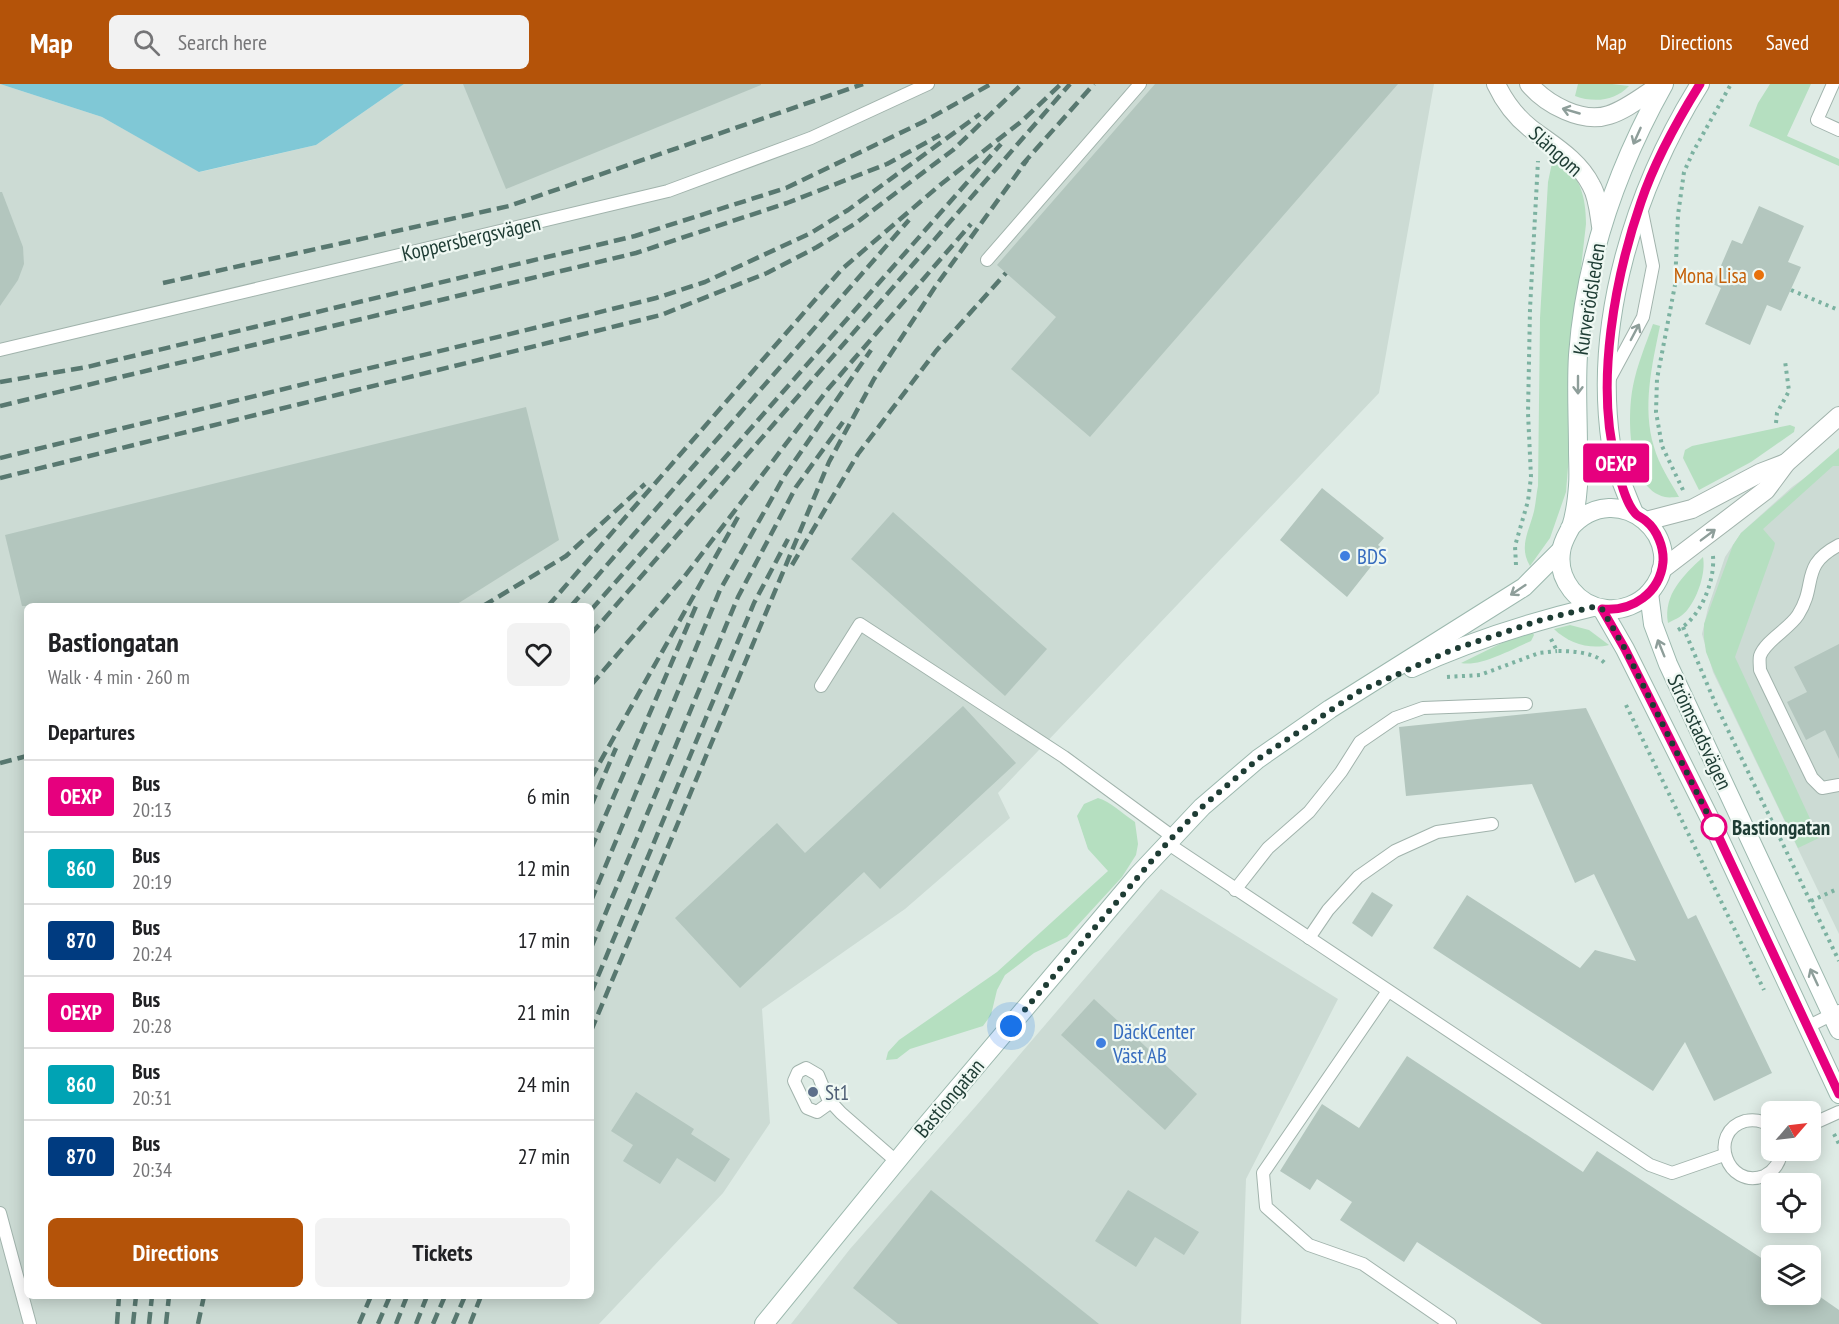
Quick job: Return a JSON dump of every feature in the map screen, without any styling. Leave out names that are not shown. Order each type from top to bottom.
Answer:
[{"type":"main road","name":"Slängom","points":[[1496,84],[1510,109],[1529,128],[1545,138],[1578,166],[1591,184],[1601,226]]},
{"type":"main road","name":"Slängom","points":[[1529,84],[1543,99],[1556,107],[1597,117],[1617,112],[1663,84]]},
{"type":"main road","name":"Kurverödsleden","points":[[1598,608],[1580,599],[1569,588],[1562,573],[1561,550],[1570,528],[1578,485],[1578,355],[1589,274],[1601,226],[1611,195],[1646,115],[1663,84]]},
{"type":"main road","name":"Kurverödsleden","points":[[1661,570],[1663,561],[1655,531],[1640,517],[1622,484],[1611,445],[1607,384],[1611,324],[1624,263],[1641,202],[1659,157],[1700,84]]},
{"type":"main road","points":[[1598,608],[1627,607],[1649,593],[1661,570],[1766,490],[1786,463],[1839,416]]},
{"type":"main road","points":[[1570,528],[1584,516],[1600,509],[1617,508],[1640,517],[1692,509],[1760,473],[1786,463]]},
{"type":"main road","name":"Bastiongatan","points":[[764,1324],[896,1161],[1170,840],[1202,807],[1258,759],[1524,586],[1561,550]]},
{"type":"main road","name":"Strömstadsvägen","points":[[1649,593],[1651,615],[1658,640],[1837,1019]]},
{"type":"main road","name":"Bastiongatan","points":[[1358,692],[1452,650],[1541,620],[1598,608]]},
{"type":"main road","name":"Strömstadsvägen","points":[[1598,608],[1625,649],[1714,827],[1839,1094]]},
{"type":"lane","name":"Koppersbergsvägen","points":[[0,350],[668,191],[810,138],[928,84]]},
{"type":"lane","points":[[987,260],[1140,84]]},
{"type":"lane","points":[[1833,84],[1817,120],[1839,130]]},
{"type":"lane","points":[[1607,384],[1643,317],[1653,266],[1641,202]]},
{"type":"lane","points":[[1839,545],[1819,558],[1814,566],[1799,614],[1760,657],[1760,670],[1812,778],[1822,789],[1839,785]]},
{"type":"lane","points":[[821,686],[860,624],[1064,757],[1235,890],[1650,1165],[1672,1173],[1724,1155]]},
{"type":"lane","points":[[1235,890],[1268,848],[1308,812],[1341,772],[1360,742],[1395,718],[1423,708],[1526,704]]},
{"type":"lane","points":[[1309,938],[1328,910],[1358,877],[1395,850],[1437,832],[1492,824]]},
{"type":"lane","points":[[1388,991],[1263,1173],[1266,1207],[1309,1245],[1363,1264],[1450,1324]]},
{"type":"lane","points":[[1808,1027],[1837,1019]]},
{"type":"lane","points":[[831,1102],[896,1161]]},
{"type":"lane","points":[[1821,1120],[1839,1112]]},
{"type":"lane","points":[[1761,1121],[1740,1123],[1732,1128],[1724,1146],[1724,1155],[1734,1171],[1752,1178],[1770,1173],[1779,1161]]},
{"type":"lane","points":[[0,1213],[30,1324]]},
{"type":"path","points":[[1692,509],[1662,446],[1656,412],[1658,379],[1675,285],[1678,215],[1684,172],[1731,84]]},
{"type":"path","points":[[1524,586],[1517,570],[1514,553],[1530,489],[1528,413],[1530,309],[1537,166],[1545,138]]},
{"type":"path","points":[[1791,290],[1836,309]]},
{"type":"path","points":[[1776,423],[1777,413],[1789,391],[1785,361]]},
{"type":"path","points":[[1658,640],[1683,627],[1695,616],[1701,605],[1714,571],[1713,550],[1706,537]]},
{"type":"path","points":[[1541,620],[1557,651],[1574,651],[1605,662],[1609,670]]},
{"type":"path","points":[[1683,627],[1716,705],[1839,961]]},
{"type":"path","points":[[1605,662],[1625,649]]},
{"type":"path","points":[[1622,697],[1766,995]]},
{"type":"path","points":[[1812,901],[1835,890]]},
{"type":"path","points":[[1826,1118],[1839,1144]]},
{"type":"shaded area","points":[[0,84],[102,117],[200,172],[316,145],[404,84],[1434,84],[1379,393],[998,793],[1010,818],[905,909],[762,1009],[770,1123],[723,1193],[599,1324],[0,1324]]},
{"type":"shaded area","points":[[1839,453],[1839,934],[1713,672],[1702,634],[1725,557],[1741,533],[1792,487]]},
{"type":"shaded area","points":[[1161,889],[1338,999],[1246,1179],[1241,1324],[791,1324],[850,1249],[976,1106]]},
{"type":"green space","points":[[1578,84],[1629,86],[1611,98],[1597,100],[1575,96]]},
{"type":"green space","points":[[1770,84],[1811,84],[1787,136],[1839,159],[1839,166],[1749,126],[1758,103]]},
{"type":"green space","points":[[1553,158],[1570,170],[1580,186],[1585,204],[1586,224],[1571,355],[1566,492],[1550,538],[1530,566],[1525,547],[1538,486],[1540,318],[1548,182]]},
{"type":"green space","points":[[1653,324],[1660,326],[1650,386],[1650,432],[1659,460],[1679,497],[1665,497],[1652,491],[1643,480],[1632,449],[1630,415],[1633,386]]},
{"type":"green space","points":[[1790,425],[1795,427],[1794,432],[1751,462],[1699,490],[1683,458],[1685,450],[1692,446]]},
{"type":"green space","points":[[1839,448],[1839,466],[1833,466],[1763,529],[1775,543],[1774,548],[1735,657],[1819,838],[1798,848],[1714,672],[1706,652],[1704,624],[1733,545],[1741,533]]},
{"type":"green space","points":[[1703,557],[1702,577],[1695,598],[1684,614],[1668,623],[1669,603],[1676,586]]},
{"type":"green space","points":[[1570,625],[1589,630],[1609,645],[1594,647],[1573,642],[1554,629]]},
{"type":"green space","points":[[1532,631],[1534,635],[1531,641],[1506,653],[1469,664],[1461,663],[1506,641]]},
{"type":"green space","points":[[1098,798],[1135,822],[1138,844],[1136,855],[1122,877],[1067,937],[1034,953],[1005,975],[997,990],[991,1015],[983,1026],[910,1049],[897,1059],[886,1060],[888,1052],[899,1040],[997,972],[1108,871],[1088,849],[1077,816],[1084,804]]},
{"type":"water","points":[[0,84],[404,84],[316,145],[199,172],[102,117]]},
{"type":"building","points":[[463,84],[761,84],[761,85],[506,189]]},
{"type":"building","points":[[1155,84],[1398,84],[1090,437],[1011,369],[1056,317],[997,265]]},
{"type":"building","points":[[0,192],[2,192],[23,247],[24,264],[18,280],[0,306]]},
{"type":"building","points":[[1759,206],[1804,226],[1788,262],[1801,267],[1781,311],[1767,305],[1750,345],[1705,324],[1721,288],[1713,284],[1732,240],[1742,244]]},
{"type":"building","points":[[526,407],[559,540],[459,603],[24,603],[22,606],[5,535]]},
{"type":"building","points":[[1322,488],[1384,538],[1378,545],[1384,550],[1347,597],[1280,540]]},
{"type":"building","points":[[893,512],[1047,649],[1005,696],[851,559]]},
{"type":"building","points":[[1839,644],[1839,759],[1825,730],[1806,740],[1787,702],[1807,692],[1794,667]]},
{"type":"building","points":[[963,706],[1016,763],[880,889],[864,872],[740,988],[675,918],[777,823],[805,853]]},
{"type":"building","points":[[1586,708],[1688,919],[1696,915],[1772,1073],[1714,1101],[1685,1042],[1653,1091],[1433,948],[1467,895],[1580,968],[1595,950],[1636,961],[1594,874],[1575,883],[1532,784],[1406,796],[1399,727]]},
{"type":"building","points":[[1372,892],[1393,905],[1372,937],[1352,923]]},
{"type":"building","points":[[1094,999],[1197,1094],[1165,1130],[1061,1035]]},
{"type":"building","points":[[1407,1056],[1583,1172],[1597,1151],[1761,1258],[1761,1305],[1821,1305],[1821,1297],[1839,1310],[1839,1324],[1542,1324],[1417,1242],[1404,1262],[1340,1220],[1352,1202],[1317,1179],[1310,1190],[1280,1171],[1322,1104],[1359,1128]]},
{"type":"building","points":[[636,1092],[694,1129],[691,1134],[730,1159],[715,1182],[677,1158],[660,1184],[623,1161],[633,1145],[611,1131]]},
{"type":"building","points":[[931,1190],[1099,1324],[898,1324],[853,1288]]},
{"type":"building","points":[[1128,1190],[1199,1232],[1184,1255],[1155,1237],[1136,1267],[1095,1241]]},
{"type":"railway","points":[[163,283],[509,206],[863,84]]},
{"type":"railway","points":[[0,382],[87,367],[635,236],[786,188],[923,122],[991,84]]},
{"type":"railway","points":[[0,478],[661,315],[767,273],[817,247],[856,223],[953,150],[1022,84]]},
{"type":"railway","points":[[551,603],[842,269],[940,185],[1022,121],[1061,84]]},
{"type":"railway","points":[[594,631],[1070,84]]},
{"type":"railway","points":[[1022,165],[1094,84]]},
{"type":"railway","points":[[0,458],[588,315],[656,298],[705,282],[811,233],[848,210],[980,114]]},
{"type":"railway","points":[[0,406],[636,253],[787,203],[887,164],[940,135]]},
{"type":"railway","points":[[594,607],[1001,144]]},
{"type":"railway","points":[[594,1024],[829,462],[874,379],[935,287],[1027,160]]},
{"type":"railway","points":[[574,603],[909,220]]},
{"type":"railway","points":[[594,682],[684,577],[828,389],[971,224]]},
{"type":"railway","points":[[792,565],[858,454],[936,351],[1006,273]]},
{"type":"railway","points":[[594,894],[720,590],[785,475],[871,350]]},
{"type":"railway","points":[[594,941],[738,597],[796,487],[843,422]]},
{"type":"railway","points":[[488,603],[566,556],[645,484]]},
{"type":"railway","points":[[594,773],[738,517]]},
{"type":"railway","points":[[594,986],[754,603],[788,539]]},
{"type":"railway","points":[[594,842],[697,604]]},
{"type":"railway","points":[[594,799],[616,748]]},
{"type":"railway","points":[[0,763],[24,757]]},
{"type":"railway","points":[[117,1324],[119,1299]]},
{"type":"railway","points":[[133,1324],[136,1299]]},
{"type":"railway","points":[[149,1324],[152,1299]]},
{"type":"railway","points":[[166,1324],[169,1299]]},
{"type":"railway","points":[[198,1324],[203,1299]]},
{"type":"railway","points":[[359,1324],[370,1299]]},
{"type":"railway","points":[[378,1324],[389,1299]]},
{"type":"railway","points":[[396,1324],[406,1299]]},
{"type":"railway","points":[[416,1324],[426,1299]]},
{"type":"railway","points":[[433,1324],[444,1299]]},
{"type":"railway","points":[[453,1324],[464,1299]]},
{"type":"railway","points":[[470,1324],[480,1299]]},
{"type":"bus line","name":"OEXP","points":[[1700,84],[1659,157],[1641,202],[1624,263],[1611,324],[1607,384],[1611,445],[1622,484],[1634,513],[1655,531],[1663,561],[1658,579],[1642,599],[1627,607],[1602,609],[1625,649],[1714,827],[1839,1094]]},
{"type":"place","name":"Mona Lisa","points":[[1759,275]]},
{"type":"place","name":"BDS","points":[[1345,556]]},
{"type":"place","name":"Bastiongatan","points":[[1714,827]]},
{"type":"place","name":"DäckCenter Väst AB","points":[[1101,1043]]},
{"type":"place","name":"St1","points":[[813,1092]]},
{"type":"route","points":[[1011,1026],[1167,843],[1202,807],[1258,759],[1358,692],[1452,650],[1541,620],[1593,607],[1602,609],[1625,649],[1714,827]]}]
